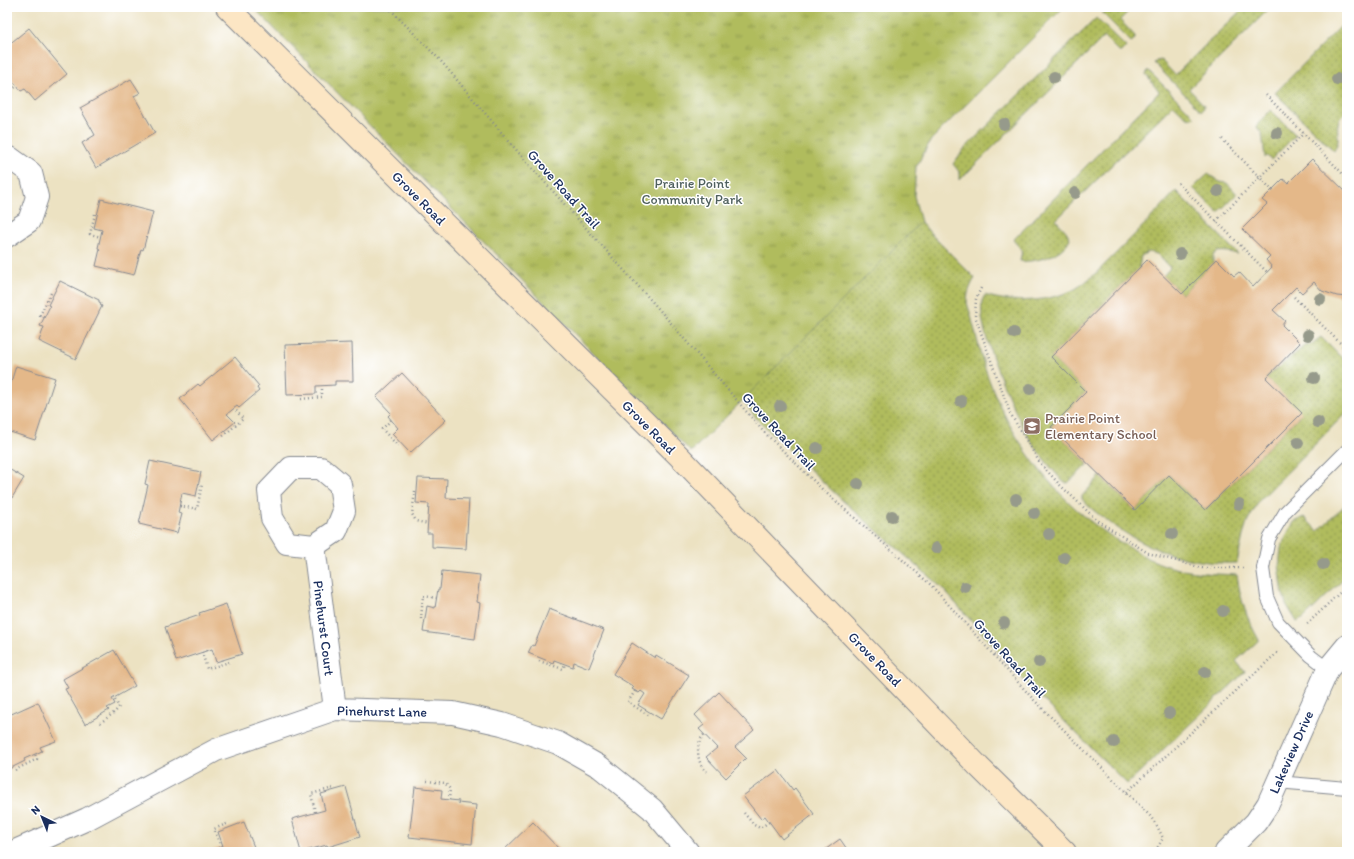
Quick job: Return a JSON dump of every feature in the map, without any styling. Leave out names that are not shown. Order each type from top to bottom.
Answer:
[{"type":"street","name":"Grove Road","points":[[227,7],[678,456],[979,767],[1065,852]]},
{"type":"street","points":[[7,159],[10,158],[31,173],[36,197],[29,221],[7,236]]},
{"type":"street","name":"Pinehurst Court","points":[[314,546],[335,709]]},
{"type":"street","name":"Lakeview Drive","points":[[1226,852],[1256,822],[1268,804],[1328,669],[1347,646]]},
{"type":"street","name":"Pinehurst Lane","points":[[13,852],[87,819],[216,750],[335,709],[453,713],[502,724],[558,744],[600,767],[652,809],[688,852]]},
{"type":"lane","points":[[1328,669],[1311,656],[1278,622],[1267,597],[1263,568],[1269,539],[1285,512],[1347,450]]},
{"type":"lane","points":[[1277,782],[1347,788]]},
{"type":"path","name":"Grove Road Trail","points":[[388,7],[440,60],[524,159],[657,307],[763,431],[824,491],[931,585],[1033,699],[1127,792],[1157,826],[1163,838],[1155,852]]},
{"type":"path","points":[[7,89],[13,89],[17,86]]},
{"type":"path","points":[[1266,94],[1347,178]]},
{"type":"path","points":[[1216,221],[1304,133]]},
{"type":"path","points":[[1222,139],[1275,193]]},
{"type":"path","points":[[1178,184],[1268,273]]},
{"type":"path","points":[[96,214],[90,234],[101,237]]},
{"type":"path","points":[[981,288],[976,299],[975,316],[1010,413],[1040,462],[1059,484],[1098,521],[1148,553],[1202,568],[1243,568]]},
{"type":"path","points":[[44,317],[40,315],[51,293]]},
{"type":"path","points":[[1294,297],[1347,350]]},
{"type":"path","points":[[1344,300],[1347,334]]},
{"type":"path","points":[[301,399],[322,397],[322,386]]},
{"type":"path","points":[[223,436],[243,419],[234,408]]},
{"type":"path","points":[[391,420],[382,429],[398,446]]},
{"type":"path","points":[[180,506],[197,509],[202,484]]},
{"type":"path","points":[[415,491],[412,514],[416,522],[428,524]]},
{"type":"path","points":[[1303,627],[1347,586]]},
{"type":"path","points":[[421,619],[423,596],[437,598]]},
{"type":"path","points":[[1127,792],[1280,649]]},
{"type":"path","points":[[202,652],[207,669],[229,662]]},
{"type":"path","points":[[539,661],[563,669],[565,664]]},
{"type":"path","points":[[635,691],[628,702],[648,715]]},
{"type":"path","points":[[100,723],[116,712],[119,707],[114,698]]},
{"type":"path","points":[[704,735],[701,737],[698,745],[699,758],[702,766],[709,774]]},
{"type":"path","points":[[15,770],[37,759],[35,754]]},
{"type":"path","points":[[427,781],[445,784],[450,789],[449,800]]},
{"type":"path","points":[[316,812],[310,794],[333,788]]},
{"type":"path","points":[[744,813],[754,825],[760,828],[769,822]]},
{"type":"path","points":[[221,847],[214,829],[230,823]]},
{"type":"green space","name":"Prairie Point Community Park","points":[[253,7],[1064,7],[931,140],[916,167],[914,196],[921,222],[691,452]]},
{"type":"green space","points":[[1107,7],[1133,7],[1120,20],[1135,36],[1135,39],[1131,42],[1102,13]]},
{"type":"green space","points":[[1244,7],[1271,7],[1189,89],[1204,105],[1204,108],[1201,111],[1154,63],[1161,60],[1175,75]]},
{"type":"green space","points":[[1096,18],[1126,47],[1122,52],[1119,52],[1104,37],[960,180],[960,173],[953,164],[964,149]]},
{"type":"green space","points":[[1347,20],[1347,111],[1339,121],[1338,141],[1334,151],[1275,93]]},
{"type":"green space","points":[[1148,70],[1195,117],[1189,118],[1173,105],[1056,220],[1070,238],[1067,244],[1062,249],[1048,257],[1033,261],[1020,261],[1022,250],[1013,240],[1159,92],[1146,75]]},
{"type":"green space","points":[[1271,110],[1296,135],[1271,160],[1267,156],[1265,158],[1262,133],[1256,126]]},
{"type":"green space","points":[[1208,174],[1220,182],[1227,183],[1237,194],[1218,213],[1193,188]]},
{"type":"green space","points":[[1176,191],[1238,254],[1217,252],[1214,254],[1213,263],[1182,294],[1163,276],[1170,268],[1157,254],[1148,252],[1141,256],[1139,268],[1051,357],[1086,392],[1051,427],[1088,464],[1068,483],[1063,482],[1042,457],[1024,429],[996,367],[983,323],[982,306],[985,295],[1007,300],[1030,300],[1054,297],[1075,289],[1086,282],[1100,269]]},
{"type":"green space","points":[[921,222],[975,278],[968,292],[967,303],[989,381],[1017,437],[1034,463],[1054,487],[1101,529],[1152,560],[1168,566],[1202,573],[1237,575],[1240,593],[1245,609],[1259,640],[1236,661],[1245,672],[1127,784],[1029,686],[942,588],[843,501],[755,417],[743,400]]},
{"type":"green space","points":[[1321,337],[1347,363],[1347,412],[1259,501],[1247,523],[1237,563],[1219,563],[1184,558],[1151,547],[1120,530],[1093,510],[1082,499],[1082,496],[1100,476],[1135,510],[1169,475],[1205,510],[1301,414],[1266,378],[1304,346],[1310,345]]},
{"type":"green space","points":[[1347,503],[1347,576],[1304,618],[1297,622],[1286,604],[1283,594],[1279,566],[1281,548],[1295,521],[1304,517],[1318,531]]},
{"type":"building","points":[[29,28],[67,74],[35,101],[25,89],[21,91],[9,76],[7,78],[7,46]]},
{"type":"building","points":[[131,79],[140,93],[134,96],[155,133],[96,168],[82,143],[95,135],[80,108]]},
{"type":"building","points":[[1312,159],[1347,193],[1347,297],[1337,296],[1322,291],[1314,282],[1302,293],[1296,287],[1273,310],[1285,321],[1282,325],[1300,343],[1266,378],[1302,413],[1205,510],[1169,475],[1135,510],[1051,427],[1086,392],[1051,357],[1147,260],[1182,294],[1217,259],[1234,276],[1239,272],[1253,287],[1272,267],[1266,260],[1270,256],[1242,229],[1267,204],[1262,200],[1283,179],[1288,183]]},
{"type":"building","points":[[101,199],[153,212],[143,250],[141,249],[134,275],[96,266],[102,230],[94,228]]},
{"type":"building","points":[[60,281],[99,300],[101,303],[100,305],[102,306],[76,359],[39,341],[44,327],[40,326],[50,306],[48,305]]},
{"type":"building","points":[[352,343],[353,381],[335,381],[335,385],[316,386],[316,394],[287,395],[285,345]]},
{"type":"building","points":[[235,357],[259,386],[257,388],[259,391],[239,408],[237,406],[227,414],[235,422],[213,440],[180,399],[198,384],[200,386]]},
{"type":"building","points":[[16,366],[55,378],[35,440],[7,431],[7,385],[8,381],[11,382]]},
{"type":"building","points":[[402,373],[446,420],[410,453],[392,434],[398,428],[388,416],[391,413],[376,397]]},
{"type":"building","points":[[150,461],[201,472],[196,496],[182,493],[178,513],[182,514],[177,533],[139,524],[148,485],[145,484]]},
{"type":"building","points":[[7,468],[24,478],[7,506]]},
{"type":"building","points":[[418,478],[447,479],[446,498],[469,499],[466,549],[432,547],[432,533],[427,533],[429,504],[416,503]]},
{"type":"building","points":[[442,571],[480,575],[477,602],[480,603],[475,639],[423,632],[427,606],[435,608],[438,589],[440,589]]},
{"type":"building","points":[[226,604],[242,654],[216,662],[212,649],[176,661],[165,627]]},
{"type":"building","points":[[549,609],[604,630],[589,668],[574,662],[573,667],[554,660],[553,663],[528,653],[532,645],[534,646]]},
{"type":"building","points":[[632,643],[655,658],[656,655],[689,675],[661,719],[638,705],[645,694],[641,691],[639,693],[632,689],[634,687],[613,674]]},
{"type":"building","points":[[114,650],[135,686],[112,699],[115,704],[107,708],[109,710],[85,724],[65,689],[68,688],[63,679]]},
{"type":"building","points":[[719,692],[754,730],[735,747],[746,758],[726,778],[706,757],[717,748],[699,729],[704,725],[695,715]]},
{"type":"building","points":[[38,702],[56,741],[40,747],[42,751],[24,759],[25,761],[7,770],[7,716]]},
{"type":"building","points":[[778,770],[793,790],[795,788],[814,814],[782,839],[765,816],[761,819],[743,796]]},
{"type":"building","points":[[346,787],[360,837],[328,847],[327,845],[301,852],[292,819],[325,810],[321,794]]},
{"type":"building","points":[[415,787],[442,790],[441,799],[476,805],[472,844],[409,837]]},
{"type":"building","points":[[244,822],[256,852],[208,852],[223,846],[218,832]]},
{"type":"building","points":[[533,822],[562,852],[502,852]]},
{"type":"building","points":[[840,839],[849,852],[822,852]]},
{"type":"place","name":"Prairie Point Elementary School","points":[[1032,426]]}]
